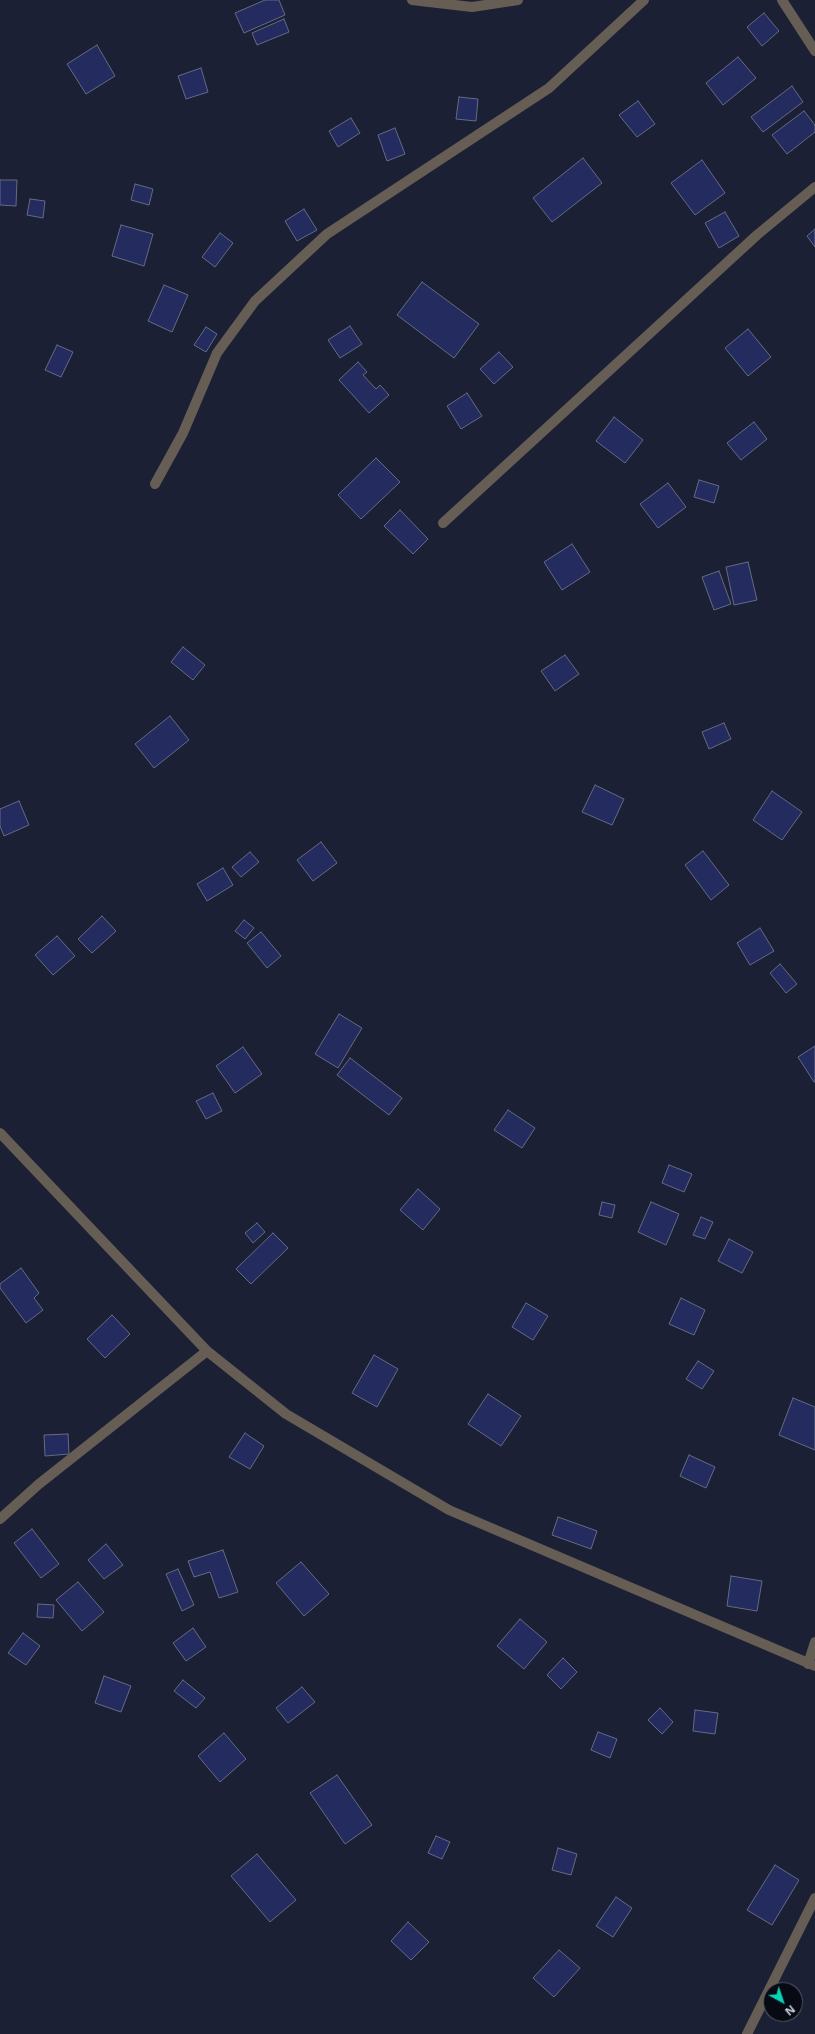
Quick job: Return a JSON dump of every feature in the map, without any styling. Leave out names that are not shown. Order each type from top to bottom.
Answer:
[{"type":"street","points":[[412,0],[472,7],[518,0]]},
{"type":"street","points":[[155,484],[183,432],[216,353],[254,301],[327,234],[549,88],[644,0]]},
{"type":"street","points":[[782,0],[815,51]]},
{"type":"street","points":[[443,523],[757,235],[815,187]]},
{"type":"street","points":[[0,1133],[206,1351],[286,1414],[449,1510],[811,1665],[815,1642]]},
{"type":"street","points":[[0,1519],[39,1484],[206,1351]]},
{"type":"street","points":[[748,2034],[815,1898]]},
{"type":"building","points":[[265,0],[279,0],[285,15],[244,33],[235,13]]},
{"type":"building","points":[[764,13],[779,31],[762,46],[747,27]]},
{"type":"building","points":[[284,19],[289,32],[257,45],[252,33]]},
{"type":"building","points":[[97,45],[115,76],[86,94],[67,64]]},
{"type":"building","points":[[738,57],[756,78],[723,105],[706,83]]},
{"type":"building","points":[[201,68],[208,92],[186,99],[178,76]]},
{"type":"building","points":[[792,86],[803,102],[763,132],[751,117]]},
{"type":"building","points":[[459,97],[478,99],[476,121],[456,119]]},
{"type":"building","points":[[638,101],[655,124],[637,137],[619,115]]},
{"type":"building","points":[[804,111],[815,125],[815,132],[787,154],[772,135]]},
{"type":"building","points":[[351,118],[360,133],[338,147],[329,131]]},
{"type":"building","points":[[395,128],[405,154],[387,161],[378,135]]},
{"type":"building","points":[[583,158],[602,183],[552,222],[533,198]]},
{"type":"building","points":[[702,160],[725,193],[695,215],[671,183]]},
{"type":"building","points":[[0,180],[17,180],[16,206],[0,205]]},
{"type":"building","points":[[135,184],[153,189],[149,205],[131,200]]},
{"type":"building","points":[[30,199],[45,201],[43,218],[27,215]]},
{"type":"building","points":[[304,209],[317,230],[297,241],[285,221]]},
{"type":"building","points":[[725,212],[739,236],[719,248],[705,223]]},
{"type":"building","points":[[121,225],[153,234],[144,266],[112,256]]},
{"type":"building","points":[[815,229],[815,247],[807,236]]},
{"type":"building","points":[[220,233],[233,243],[215,267],[202,257]]},
{"type":"building","points":[[422,282],[479,324],[454,358],[397,315]]},
{"type":"building","points":[[164,285],[188,295],[172,332],[148,321]]},
{"type":"building","points":[[350,326],[362,344],[340,358],[328,340]]},
{"type":"building","points":[[206,327],[217,334],[206,352],[194,345]]},
{"type":"building","points":[[748,329],[771,357],[748,376],[725,348]]},
{"type":"building","points":[[57,345],[73,352],[61,377],[45,370]]},
{"type":"building","points":[[499,352],[513,367],[494,384],[480,369]]},
{"type":"building","points":[[358,362],[367,372],[363,375],[376,389],[380,385],[389,395],[369,413],[339,380]]},
{"type":"building","points":[[467,393],[482,416],[461,429],[447,406]]},
{"type":"building","points":[[614,417],[643,440],[625,463],[596,441]]},
{"type":"building","points":[[754,422],[767,439],[741,460],[727,443]]},
{"type":"building","points":[[376,458],[400,482],[361,519],[338,495]]},
{"type":"building","points":[[699,480],[719,486],[714,503],[694,497]]},
{"type":"building","points":[[668,483],[686,507],[658,528],[640,504]]},
{"type":"building","points":[[400,510],[428,539],[413,554],[384,526]]},
{"type":"building","points":[[572,544],[590,572],[562,590],[544,562]]},
{"type":"building","points":[[748,562],[757,600],[734,605],[726,567]]},
{"type":"building","points":[[719,571],[731,604],[714,610],[702,577]]},
{"type":"building","points":[[183,647],[205,665],[193,680],[171,662]]},
{"type":"building","points":[[565,655],[579,674],[555,691],[541,671]]},
{"type":"building","points":[[170,716],[189,740],[154,768],[135,744]]},
{"type":"building","points":[[724,723],[731,739],[709,749],[702,732]]},
{"type":"building","points":[[595,785],[624,799],[612,825],[582,812]]},
{"type":"building","points":[[772,791],[802,812],[782,840],[753,820]]},
{"type":"building","points":[[19,801],[29,825],[4,836],[0,826],[0,809]]},
{"type":"building","points":[[321,842],[337,863],[313,881],[297,860]]},
{"type":"building","points":[[703,851],[729,885],[711,900],[685,865]]},
{"type":"building","points":[[250,852],[259,862],[241,877],[232,867]]},
{"type":"building","points":[[223,868],[233,885],[207,901],[197,884]]},
{"type":"building","points":[[102,916],[116,931],[92,953],[78,939]]},
{"type":"building","points":[[244,920],[254,928],[245,939],[235,931]]},
{"type":"building","points":[[760,928],[774,951],[750,965],[737,943]]},
{"type":"building","points":[[261,932],[281,956],[267,968],[247,943]]},
{"type":"building","points":[[57,936],[75,956],[53,975],[35,955]]},
{"type":"building","points":[[780,964],[797,984],[786,993],[770,973]]},
{"type":"building","points":[[339,1014],[362,1028],[338,1068],[315,1054]]},
{"type":"building","points":[[815,1046],[815,1082],[814,1082],[798,1057]]},
{"type":"building","points":[[243,1047],[262,1074],[235,1093],[216,1066]]},
{"type":"building","points":[[350,1058],[402,1098],[389,1115],[337,1075]]},
{"type":"building","points":[[213,1093],[222,1111],[206,1119],[196,1101]]},
{"type":"building","points":[[508,1110],[535,1128],[522,1148],[494,1130]]},
{"type":"building","points":[[669,1165],[692,1174],[684,1192],[662,1183]]},
{"type":"building","points":[[418,1189],[440,1209],[423,1230],[400,1210]]},
{"type":"building","points":[[602,1202],[615,1205],[612,1218],[599,1215]]},
{"type":"building","points":[[651,1202],[679,1214],[666,1245],[638,1232]]},
{"type":"building","points":[[701,1217],[713,1222],[705,1239],[693,1235]]},
{"type":"building","points":[[257,1223],[265,1232],[253,1243],[245,1233]]},
{"type":"building","points":[[273,1233],[288,1248],[251,1284],[236,1269]]},
{"type":"building","points":[[729,1239],[753,1252],[742,1273],[718,1261]]},
{"type":"building","points":[[21,1268],[39,1293],[34,1298],[43,1310],[26,1323],[0,1288],[0,1284]]},
{"type":"building","points":[[681,1298],[705,1310],[694,1335],[669,1324]]},
{"type":"building","points":[[526,1303],[548,1316],[533,1340],[512,1327]]},
{"type":"building","points":[[112,1315],[130,1334],[105,1358],[87,1339]]},
{"type":"building","points":[[374,1355],[398,1369],[377,1407],[352,1393]]},
{"type":"building","points":[[698,1361],[714,1371],[702,1389],[686,1379]]},
{"type":"building","points":[[488,1394],[521,1416],[501,1446],[468,1424]]},
{"type":"building","points":[[793,1398],[815,1407],[815,1450],[779,1435]]},
{"type":"building","points":[[245,1433],[264,1446],[250,1469],[229,1457]]},
{"type":"building","points":[[68,1434],[69,1454],[45,1456],[44,1435]]},
{"type":"building","points":[[689,1455],[715,1467],[706,1488],[680,1476]]},
{"type":"building","points":[[558,1517],[597,1531],[591,1549],[552,1535]]},
{"type":"building","points":[[32,1529],[59,1564],[41,1578],[14,1543]]},
{"type":"building","points":[[106,1544],[123,1565],[104,1579],[88,1560]]},
{"type":"building","points":[[223,1550],[238,1592],[219,1598],[210,1572],[194,1577],[188,1561]]},
{"type":"building","points":[[301,1562],[329,1594],[304,1616],[276,1583]]},
{"type":"building","points":[[178,1569],[194,1605],[182,1611],[166,1574]]},
{"type":"building","points":[[731,1576],[762,1581],[757,1611],[727,1606]]},
{"type":"building","points":[[78,1582],[104,1612],[82,1631],[56,1600]]},
{"type":"building","points":[[38,1604],[54,1605],[53,1618],[37,1617]]},
{"type":"building","points":[[520,1619],[547,1642],[524,1669],[497,1646]]},
{"type":"building","points":[[193,1628],[206,1647],[186,1661],[173,1643]]},
{"type":"building","points":[[23,1633],[40,1646],[26,1665],[8,1653]]},
{"type":"building","points":[[563,1658],[577,1672],[561,1689],[547,1675]]},
{"type":"building","points":[[104,1676],[131,1686],[121,1712],[95,1703]]},
{"type":"building","points":[[183,1680],[205,1698],[196,1708],[174,1691]]},
{"type":"building","points":[[302,1687],[315,1702],[288,1723],[276,1708]]},
{"type":"building","points":[[660,1708],[673,1722],[662,1734],[648,1720]]},
{"type":"building","points":[[695,1710],[718,1713],[715,1734],[693,1731]]},
{"type":"building","points":[[598,1732],[617,1739],[610,1758],[591,1750]]},
{"type":"building","points":[[224,1733],[246,1759],[220,1782],[198,1756]]},
{"type":"building","points":[[337,1775],[372,1825],[345,1844],[310,1793]]},
{"type":"building","points":[[436,1836],[450,1842],[442,1859],[428,1853]]},
{"type":"building","points":[[558,1848],[577,1854],[571,1875],[552,1870]]},
{"type":"building","points":[[257,1854],[296,1900],[270,1922],[231,1876]]},
{"type":"building","points":[[775,1865],[799,1880],[772,1925],[747,1910]]},
{"type":"building","points":[[616,1897],[632,1908],[613,1937],[596,1926]]},
{"type":"building","points":[[408,1922],[429,1942],[411,1960],[391,1941]]},
{"type":"building","points":[[559,1950],[580,1968],[554,1997],[533,1978]]}]
